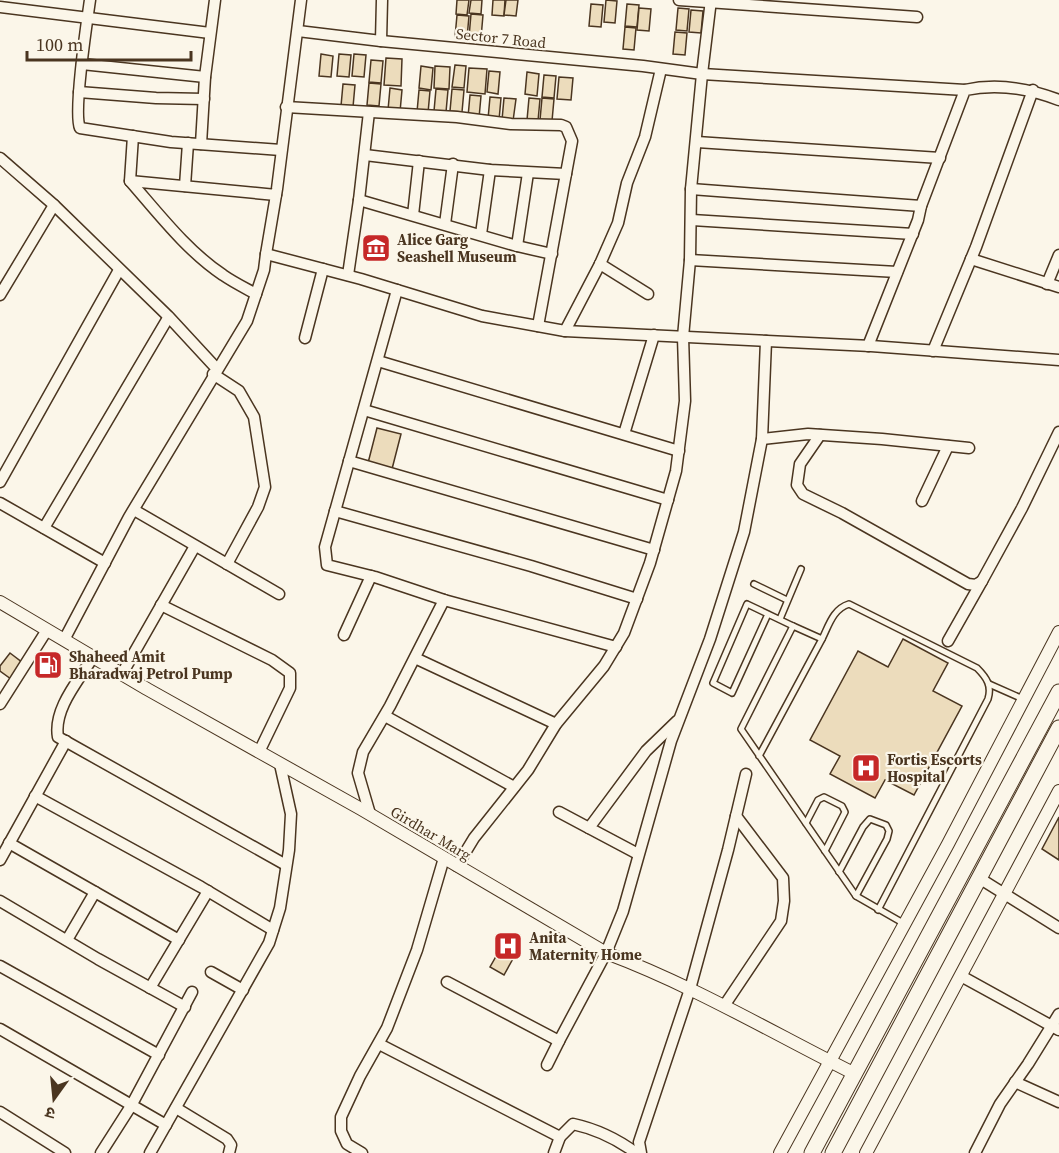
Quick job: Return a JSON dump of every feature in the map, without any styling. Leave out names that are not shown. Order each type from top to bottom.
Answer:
[{"type":"main road","points":[[812,1153],[1059,692]]},
{"type":"main road","points":[[833,1153],[1059,728]]},
{"type":"street","points":[[90,0],[79,92],[78,123],[80,128],[188,143],[281,150]]},
{"type":"street","points":[[201,144],[205,76],[215,0]]},
{"type":"street","points":[[64,640],[134,510],[215,371],[247,321],[264,270],[301,0]]},
{"type":"street","points":[[381,41],[382,0]]},
{"type":"street","points":[[679,0],[917,17]]},
{"type":"street","points":[[457,866],[474,838],[528,770],[556,724],[604,666],[616,647],[624,633],[654,550],[676,471],[685,402],[682,337],[690,260],[691,189],[711,2]]},
{"type":"street","points":[[0,7],[210,33]]},
{"type":"street","name":"Sector 7 Road","points":[[298,31],[702,75],[964,90],[985,85],[1033,90],[1059,100]]},
{"type":"street","points":[[82,64],[205,76]]},
{"type":"street","points":[[565,331],[600,264],[618,223],[627,183],[645,137],[660,69]]},
{"type":"street","points":[[868,346],[913,234],[964,90]]},
{"type":"street","points":[[933,351],[971,259],[1033,90]]},
{"type":"street","points":[[79,92],[204,99]]},
{"type":"street","points":[[286,107],[457,117],[511,124],[566,127],[572,141],[538,326]]},
{"type":"street","points":[[348,275],[369,112]]},
{"type":"street","points":[[133,136],[130,181],[161,218],[194,250],[221,274],[256,294]]},
{"type":"street","points":[[697,142],[940,158]]},
{"type":"street","points":[[184,186],[188,143]]},
{"type":"street","points":[[365,155],[490,170],[566,174]]},
{"type":"street","points":[[0,159],[54,206],[168,318],[215,371],[239,391],[254,417],[265,487],[258,507],[227,564]]},
{"type":"street","points":[[413,215],[419,160]]},
{"type":"street","points":[[445,224],[453,164]]},
{"type":"street","points":[[481,234],[490,170]]},
{"type":"street","points":[[517,246],[528,173]]},
{"type":"street","points":[[130,181],[276,195]]},
{"type":"street","points":[[691,189],[921,207]]},
{"type":"street","points":[[359,200],[552,254]]},
{"type":"street","points":[[0,295],[54,206]]},
{"type":"street","points":[[692,220],[913,234]]},
{"type":"street","points":[[266,254],[348,275],[482,316],[565,331],[868,346],[1059,360]]},
{"type":"street","points":[[1047,284],[1059,255]]},
{"type":"street","points":[[971,259],[1059,286]]},
{"type":"street","points":[[690,260],[897,272]]},
{"type":"street","points":[[600,264],[648,294]]},
{"type":"street","points":[[305,339],[323,269]]},
{"type":"street","points":[[0,482],[119,270]]},
{"type":"street","points":[[397,290],[325,547],[327,565],[616,647]]},
{"type":"street","points":[[44,528],[168,318]]},
{"type":"street","points":[[624,434],[654,335]]},
{"type":"street","points":[[547,1065],[606,952],[623,911],[679,719],[710,639],[744,532],[762,439],[766,341]]},
{"type":"street","points":[[378,361],[679,451]]},
{"type":"street","points":[[363,410],[668,500]]},
{"type":"street","points":[[948,641],[1022,508],[1059,432]]},
{"type":"street","points":[[762,439],[820,435],[969,448]]},
{"type":"street","points":[[820,435],[800,464],[797,485],[803,494],[968,584],[976,585],[982,581]]},
{"type":"street","points":[[922,501],[948,446]]},
{"type":"street","points":[[349,461],[654,550]]},
{"type":"street","points":[[0,503],[105,563]]},
{"type":"street","points":[[134,510],[279,594]]},
{"type":"street","points":[[335,511],[531,566],[637,599]]},
{"type":"street","points":[[122,674],[195,546]]},
{"type":"street","points":[[344,635],[371,576]]},
{"type":"street","points":[[366,812],[358,773],[363,752],[385,716],[444,600]]},
{"type":"street","name":"Girdhar Marg","points":[[0,603],[606,952],[690,989],[855,1074]]},
{"type":"street","points":[[161,605],[272,660],[290,673],[290,688],[259,752]]},
{"type":"street","points":[[0,704],[47,630]]},
{"type":"street","points":[[780,1153],[1025,700],[1059,632]]},
{"type":"street","points":[[93,657],[59,712],[56,725],[58,737],[286,865]]},
{"type":"street","points":[[415,658],[556,724]]},
{"type":"street","points":[[385,716],[514,786]]},
{"type":"street","points":[[589,828],[646,751],[679,719]]},
{"type":"street","points":[[0,860],[66,741]]},
{"type":"street","points":[[150,1153],[269,943],[280,908],[289,850],[291,814],[280,764]]},
{"type":"street","points":[[554,1153],[560,1137],[573,1124],[590,1128],[623,1143],[638,1153],[639,1142],[690,989],[746,774]]},
{"type":"street","points":[[866,1153],[1059,791]]},
{"type":"street","points":[[35,796],[208,891],[273,930]]},
{"type":"street","points":[[559,812],[638,854]]},
{"type":"street","points":[[724,1006],[781,921],[784,901],[783,878],[736,816]]},
{"type":"street","points":[[9,843],[179,940]]},
{"type":"street","points":[[362,1153],[347,1144],[341,1131],[341,1117],[387,1028],[417,950],[444,858]]},
{"type":"street","points":[[979,878],[1059,928]]},
{"type":"street","points":[[150,988],[208,891]]},
{"type":"street","points":[[68,940],[95,892]]},
{"type":"street","points":[[0,901],[185,1007]]},
{"type":"street","points":[[0,966],[159,1055]]},
{"type":"street","points":[[211,972],[243,990]]},
{"type":"street","points":[[961,976],[1055,1027]]},
{"type":"street","points":[[447,982],[559,1041]]},
{"type":"street","points":[[101,1153],[131,1106],[192,992]]},
{"type":"street","points":[[975,1153],[1000,1104],[1055,1027],[1059,1014]]},
{"type":"street","points":[[0,1029],[166,1125]]},
{"type":"street","points":[[378,1044],[560,1137]]},
{"type":"street","points":[[1016,1082],[1059,1102]]},
{"type":"street","points":[[176,1108],[227,1139],[231,1145],[229,1153]]},
{"type":"street","points":[[0,1112],[65,1153]]},
{"type":"lane","points":[[780,619],[801,569]]},
{"type":"lane","points":[[754,584],[787,600]]},
{"type":"lane","points":[[768,614],[732,693],[713,683],[747,604],[822,639]]},
{"type":"lane","points":[[759,756],[833,616],[841,606],[849,604],[977,668],[985,676],[989,684],[988,699],[878,910]]},
{"type":"lane","points":[[793,626],[741,729],[856,896],[903,923]]},
{"type":"lane","points":[[989,684],[1025,700]]},
{"type":"lane","points":[[806,823],[818,800],[824,797],[842,806],[845,812],[842,821],[825,851]]},
{"type":"lane","points":[[839,872],[863,827],[870,819],[886,825],[889,831],[886,839],[856,896]]},
{"type":"building","points":[[457,0],[469,0],[467,15],[456,14]]},
{"type":"building","points":[[471,0],[482,0],[481,14],[469,13]]},
{"type":"building","points":[[493,0],[505,0],[504,16],[492,15]]},
{"type":"building","points":[[506,0],[518,0],[516,16],[504,15]]},
{"type":"building","points":[[606,0],[617,1],[615,23],[604,22]]},
{"type":"building","points":[[591,4],[603,5],[601,27],[589,26]]},
{"type":"building","points":[[627,4],[639,5],[637,27],[625,26]]},
{"type":"building","points":[[639,8],[651,9],[649,31],[637,30]]},
{"type":"building","points":[[678,8],[689,9],[687,31],[676,30]]},
{"type":"building","points":[[691,10],[703,11],[701,33],[689,32]]},
{"type":"building","points":[[471,14],[483,15],[481,38],[469,37]]},
{"type":"building","points":[[457,15],[469,16],[467,38],[455,37]]},
{"type":"building","points":[[625,27],[636,28],[634,50],[623,49]]},
{"type":"building","points":[[675,32],[687,33],[685,55],[673,54]]},
{"type":"building","points":[[321,54],[333,56],[331,77],[319,76]]},
{"type":"building","points":[[339,54],[351,55],[349,77],[337,76]]},
{"type":"building","points":[[354,54],[366,55],[364,77],[352,76]]},
{"type":"building","points":[[386,58],[402,59],[401,86],[384,85]]},
{"type":"building","points":[[371,60],[383,61],[381,83],[369,82]]},
{"type":"building","points":[[455,65],[466,66],[464,88],[452,87]]},
{"type":"building","points":[[421,66],[433,68],[431,90],[419,88]]},
{"type":"building","points":[[435,66],[450,67],[449,89],[434,88]]},
{"type":"building","points":[[469,68],[487,69],[485,94],[467,92]]},
{"type":"building","points":[[489,71],[500,72],[498,94],[487,92]]},
{"type":"building","points":[[527,72],[539,74],[537,96],[525,94]]},
{"type":"building","points":[[544,75],[556,76],[554,98],[542,97]]},
{"type":"building","points":[[559,77],[573,78],[571,100],[557,99]]},
{"type":"building","points":[[369,83],[381,84],[379,106],[367,105]]},
{"type":"building","points":[[343,84],[355,85],[353,107],[341,106]]},
{"type":"building","points":[[390,88],[402,90],[400,112],[388,110]]},
{"type":"building","points":[[436,89],[448,90],[446,112],[434,111]]},
{"type":"building","points":[[452,89],[464,90],[462,112],[450,111]]},
{"type":"building","points":[[419,90],[430,91],[428,113],[417,112]]},
{"type":"building","points":[[470,95],[481,96],[479,118],[468,117]]},
{"type":"building","points":[[490,97],[501,98],[499,120],[488,119]]},
{"type":"building","points":[[504,98],[516,99],[513,121],[502,120]]},
{"type":"building","points":[[529,98],[540,99],[538,121],[527,120]]},
{"type":"building","points":[[542,98],[554,99],[552,121],[540,120]]},
{"type":"building","points":[[377,428],[401,434],[392,469],[368,463]]},
{"type":"building","points":[[903,639],[948,663],[933,691],[962,706],[914,795],[885,780],[875,798],[830,774],[840,756],[810,740],[858,651],[888,667]]},
{"type":"building","points":[[10,653],[23,663],[11,679],[0,671],[0,666]]},
{"type":"building","points":[[1059,817],[1059,860],[1042,849]]},
{"type":"building","points":[[506,939],[520,946],[504,975],[490,967]]},
{"type":"place","name":"Alice Garg Seashell Museum","points":[[376,248]]},
{"type":"place","name":"Shaheed Amit Bharadwaj Petrol Pump","points":[[48,665]]},
{"type":"place","name":"Fortis Escorts Hospital","points":[[866,768]]},
{"type":"place","name":"Anita Maternity Home","points":[[508,946]]}]
